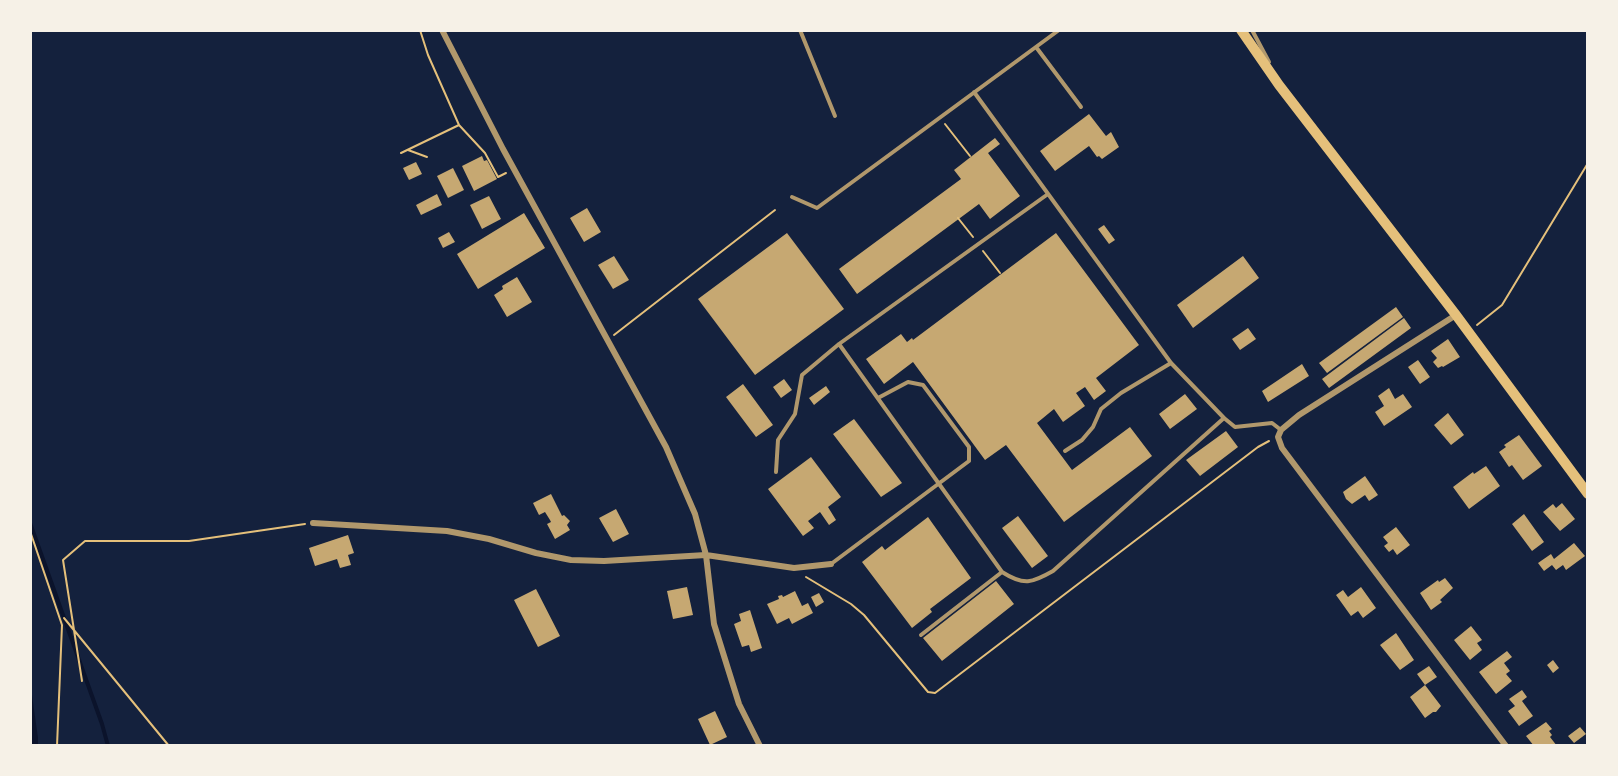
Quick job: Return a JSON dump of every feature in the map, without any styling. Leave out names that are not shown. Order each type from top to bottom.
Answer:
[{"type":"main road","points":[[1241,30],[1279,85],[1456,315],[1588,494]]},
{"type":"street","points":[[442,30],[514,169],[666,447],[695,514],[706,555],[714,624],[739,704],[760,746]]},
{"type":"street","points":[[1456,315],[1299,415],[1281,430],[1278,437],[1282,448],[1506,746]]},
{"type":"street","points":[[314,523],[447,531],[571,560],[604,561],[706,555],[795,568],[831,564]]},
{"type":"lane","points":[[800,30],[835,116]]},
{"type":"lane","points":[[792,197],[817,208],[1059,30]]},
{"type":"lane","points":[[1252,30],[1279,85]]},
{"type":"lane","points":[[1036,47],[1081,107]]},
{"type":"lane","points":[[974,92],[1171,363],[1235,427],[1272,423],[1281,430]]},
{"type":"lane","points":[[776,472],[778,440],[795,414],[801,375],[839,344],[1048,194]]},
{"type":"lane","points":[[839,344],[1002,572],[1016,581],[1035,581],[1053,571],[1224,418]]},
{"type":"lane","points":[[1065,452],[1082,440],[1093,427],[1101,409],[1121,393],[1171,363]]},
{"type":"lane","points":[[831,564],[969,461],[969,447],[923,384],[908,382],[878,398]]},
{"type":"lane","points":[[921,636],[1002,572]]},
{"type":"path","points":[[420,30],[428,55],[459,125],[485,153],[498,177],[514,169]]},
{"type":"path","points":[[940,117],[970,156]]},
{"type":"path","points":[[401,153],[459,125]]},
{"type":"path","points":[[408,150],[427,157]]},
{"type":"path","points":[[1468,333],[1502,305],[1588,163]]},
{"type":"path","points":[[609,340],[776,210]]},
{"type":"path","points":[[82,681],[63,560],[85,541],[189,541],[314,523]]},
{"type":"path","points":[[30,531],[62,625],[57,746]]},
{"type":"path","points":[[64,618],[170,746]]},
{"type":"water","points":[[30,681],[38,738],[38,746],[30,746]]},
{"type":"building","points":[[1089,114],[1106,136],[1111,132],[1119,147],[1102,159],[1097,157],[1089,146],[1055,171],[1040,151]]},
{"type":"building","points":[[995,138],[1000,144],[988,153],[1020,196],[990,219],[979,204],[857,294],[839,269],[961,179],[954,170]]},
{"type":"building","points":[[482,156],[484,161],[487,160],[497,179],[474,191],[462,166]]},
{"type":"building","points":[[416,162],[422,174],[409,180],[403,168]]},
{"type":"building","points":[[453,168],[464,190],[448,198],[437,176]]},
{"type":"building","points":[[437,194],[442,205],[421,215],[416,205]]},
{"type":"building","points":[[489,196],[501,219],[482,229],[470,205]]},
{"type":"building","points":[[587,208],[601,232],[584,242],[570,218]]},
{"type":"building","points":[[524,213],[545,248],[478,289],[457,254]]},
{"type":"building","points":[[1104,225],[1115,240],[1109,244],[1098,229]]},
{"type":"building","points":[[449,232],[455,242],[443,248],[438,238]]},
{"type":"building","points":[[787,233],[844,309],[755,375],[698,299]]},
{"type":"building","points":[[1056,233],[1139,345],[1096,378],[1106,391],[1094,400],[1085,387],[1076,393],[1085,406],[1063,422],[1054,409],[1037,423],[1072,470],[1130,427],[1152,456],[1064,522],[1006,445],[985,460],[913,362],[884,384],[866,359],[901,334],[907,342],[912,338],[913,340]]},
{"type":"building","points":[[614,256],[629,280],[613,289],[598,265]]},
{"type":"building","points":[[1243,256],[1259,278],[1193,328],[1177,305]]},
{"type":"building","points":[[517,277],[532,302],[507,317],[494,295],[503,289],[502,286]]},
{"type":"building","points":[[1396,307],[1403,317],[1327,373],[1319,363]]},
{"type":"building","points":[[1404,318],[1411,328],[1329,388],[1322,379]]},
{"type":"building","points":[[1248,328],[1256,339],[1240,350],[1232,339]]},
{"type":"building","points":[[1448,339],[1460,357],[1438,368],[1433,362],[1437,358],[1431,351]]},
{"type":"building","points":[[1418,360],[1430,377],[1420,384],[1408,367]]},
{"type":"building","points":[[1302,364],[1309,376],[1268,402],[1262,391]]},
{"type":"building","points":[[784,379],[792,390],[781,398],[773,387]]},
{"type":"building","points":[[743,384],[773,425],[756,437],[726,397]]},
{"type":"building","points":[[826,386],[830,392],[814,405],[809,398]]},
{"type":"building","points":[[1389,388],[1395,399],[1403,394],[1412,407],[1384,426],[1375,412],[1384,406],[1378,396]]},
{"type":"building","points":[[1185,394],[1197,409],[1170,429],[1159,414]]},
{"type":"building","points":[[1448,413],[1464,435],[1451,445],[1434,425]]},
{"type":"building","points":[[854,419],[902,483],[881,497],[833,434]]},
{"type":"building","points":[[1226,431],[1238,447],[1200,476],[1186,460]]},
{"type":"building","points":[[1519,435],[1542,466],[1523,480],[1512,465],[1509,467],[1499,452],[1506,447],[1504,445]]},
{"type":"building","points":[[811,457],[841,497],[828,507],[836,520],[829,525],[820,512],[808,521],[814,528],[803,536],[768,489]]},
{"type":"building","points":[[1486,466],[1500,486],[1469,509],[1453,487],[1473,472],[1474,474]]},
{"type":"building","points":[[1365,476],[1378,495],[1369,501],[1365,495],[1352,504],[1343,492]]},
{"type":"building","points":[[551,494],[562,516],[564,515],[570,521],[567,525],[570,530],[555,539],[547,524],[551,522],[550,520],[545,512],[539,515],[533,503]]},
{"type":"building","points":[[1562,503],[1575,519],[1560,531],[1543,512],[1553,504],[1556,508]]},
{"type":"building","points":[[616,509],[629,534],[613,542],[599,518]]},
{"type":"building","points":[[1524,514],[1544,542],[1532,551],[1512,524]]},
{"type":"building","points":[[1018,516],[1048,556],[1032,568],[1002,528]]},
{"type":"building","points":[[928,517],[971,578],[930,609],[932,612],[912,628],[862,562],[882,546],[885,550]]},
{"type":"building","points":[[1396,527],[1410,545],[1397,555],[1393,549],[1389,552],[1384,546],[1388,543],[1383,537]]},
{"type":"building","points":[[348,535],[354,553],[348,555],[351,565],[340,568],[337,559],[315,566],[309,548]]},
{"type":"building","points":[[1574,543],[1585,556],[1566,570],[1563,565],[1556,570],[1552,565],[1544,571],[1538,563],[1551,554],[1554,559]]},
{"type":"building","points":[[1445,578],[1453,588],[1440,600],[1442,602],[1431,610],[1420,593],[1438,580],[1439,582]]},
{"type":"building","points":[[996,581],[1014,604],[942,661],[923,638]]},
{"type":"building","points":[[687,587],[693,615],[673,619],[667,591]]},
{"type":"building","points":[[1361,587],[1376,608],[1363,618],[1358,611],[1351,616],[1336,595],[1343,590],[1348,597]]},
{"type":"building","points":[[536,589],[560,636],[538,647],[514,600]]},
{"type":"building","points":[[795,591],[802,606],[808,603],[813,613],[792,624],[789,618],[777,624],[767,604],[779,599],[778,596],[783,597]]},
{"type":"building","points":[[819,593],[824,602],[816,607],[811,597]]},
{"type":"building","points":[[750,610],[762,648],[751,652],[749,645],[742,647],[734,624],[741,621],[739,614]]},
{"type":"building","points":[[1471,626],[1482,640],[1477,643],[1482,650],[1470,660],[1454,640]]},
{"type":"building","points":[[1396,633],[1414,660],[1400,670],[1380,645]]},
{"type":"building","points":[[1507,651],[1512,657],[1504,663],[1510,671],[1506,674],[1512,681],[1496,694],[1479,672]]},
{"type":"building","points":[[1553,660],[1559,668],[1553,673],[1547,665]]},
{"type":"building","points":[[1429,666],[1437,677],[1425,685],[1417,674]]},
{"type":"building","points":[[1425,685],[1441,706],[1425,718],[1410,697]]},
{"type":"building","points":[[1522,690],[1527,697],[1522,701],[1533,716],[1519,726],[1508,711],[1515,706],[1509,699]]},
{"type":"building","points":[[715,711],[727,737],[710,745],[698,719]]},
{"type":"building","points":[[1546,722],[1552,729],[1549,731],[1552,735],[1550,737],[1557,746],[1534,746],[1526,736]]},
{"type":"building","points":[[1580,727],[1586,734],[1574,743],[1568,736]]},
{"type":"waterway","points":[[30,523],[108,746]]}]
